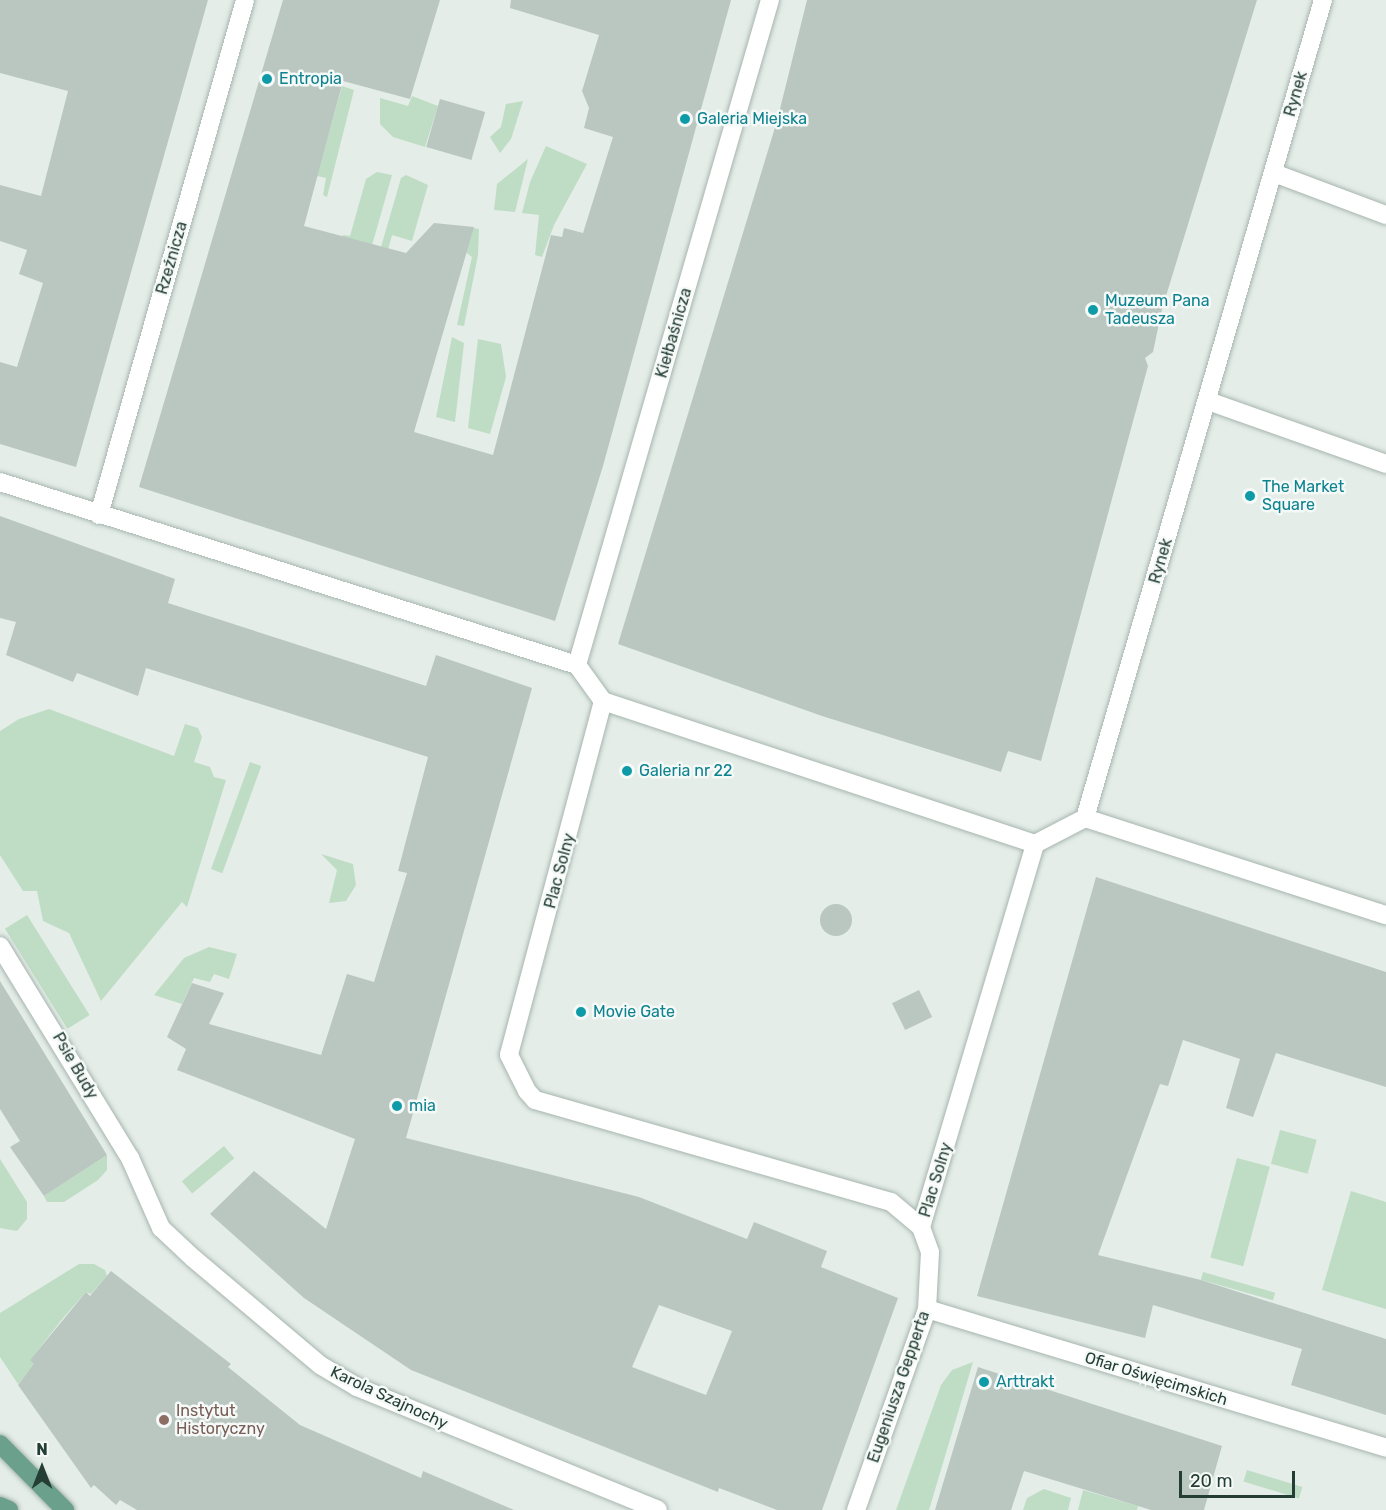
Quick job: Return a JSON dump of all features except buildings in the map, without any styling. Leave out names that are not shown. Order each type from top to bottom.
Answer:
[{"type":"main road","points":[[0,1444],[65,1510]]},
{"type":"main road","points":[[0,1506],[9,1510]]},
{"type":"street","name":"Rzeźnicza","points":[[99,515],[245,0]]},
{"type":"street","name":"Kiełbaśnicza","points":[[577,665],[770,0]]},
{"type":"street","name":"Rynek","points":[[1085,818],[1323,0]]},
{"type":"street","points":[[1274,173],[1386,215]]},
{"type":"street","points":[[1208,401],[1386,464]]},
{"type":"street","points":[[0,482],[577,665],[603,701],[1035,844],[1085,818],[1386,915]]},
{"type":"street","name":"Plac Solny","points":[[603,701],[509,1054],[526,1091],[535,1100],[891,1202],[921,1227],[1035,844]]},
{"type":"street","name":"Psie Budy","points":[[0,946],[130,1158],[143,1191]]},
{"type":"street","name":"Karola Szajnochy","points":[[143,1191],[161,1228],[320,1365],[401,1407],[658,1510]]},
{"type":"street","name":"Eugeniusza Gepperta","points":[[856,1510],[927,1309],[930,1252],[921,1227]]},
{"type":"street","name":"Ofiar Oświęcimskich","points":[[927,1309],[1386,1448]]},
{"type":"green space","points":[[342,86],[354,90],[327,197],[323,195],[326,178],[317,176]]},
{"type":"green space","points":[[412,96],[438,106],[425,147],[393,137],[380,124],[380,98],[408,106]]},
{"type":"green space","points":[[523,101],[511,139],[500,153],[490,137],[501,127],[506,104]]},
{"type":"green space","points":[[546,146],[587,164],[554,225],[542,257],[535,255],[539,215],[522,213],[530,182]]},
{"type":"green space","points":[[528,159],[515,212],[494,210],[497,184]]},
{"type":"green space","points":[[377,172],[392,175],[327,404],[302,397],[343,235],[350,236],[366,179]]},
{"type":"green space","points":[[406,175],[428,185],[412,241],[392,235],[388,250],[381,247],[401,178]]},
{"type":"green space","points":[[462,226],[479,229],[478,255],[464,326],[457,325],[472,257],[453,243]]},
{"type":"green space","points":[[452,337],[464,343],[455,422],[436,417]]},
{"type":"green space","points":[[478,339],[501,344],[506,377],[490,434],[468,428]]},
{"type":"green space","points":[[49,709],[174,756],[185,724],[198,728],[202,737],[194,762],[210,767],[214,777],[226,780],[187,907],[182,902],[101,1001],[69,933],[43,921],[37,891],[23,891],[0,855],[0,731],[19,719]]},
{"type":"green space","points":[[250,762],[261,766],[222,873],[211,869]]},
{"type":"green space","points":[[321,854],[353,864],[356,885],[346,901],[329,903],[337,870]]},
{"type":"green space","points":[[27,915],[90,1015],[67,1029],[5,929]]},
{"type":"green space","points":[[209,947],[237,954],[229,979],[214,974],[210,982],[194,978],[182,1004],[154,995],[184,958]]},
{"type":"green space","points":[[1280,1130],[1317,1140],[1308,1174],[1271,1164]]},
{"type":"green space","points":[[224,1146],[234,1158],[192,1194],[182,1181]]},
{"type":"green space","points":[[107,1155],[107,1170],[98,1180],[64,1202],[47,1202],[44,1196]]},
{"type":"green space","points":[[1237,1158],[1270,1167],[1243,1266],[1210,1257]]},
{"type":"green space","points":[[0,1159],[27,1202],[27,1219],[17,1231],[0,1228]]},
{"type":"green space","points":[[1351,1191],[1386,1202],[1386,1309],[1322,1290]]},
{"type":"green space","points":[[79,1264],[94,1264],[105,1270],[107,1276],[91,1294],[86,1292],[63,1318],[31,1359],[35,1363],[32,1369],[18,1384],[0,1357],[0,1313]]},
{"type":"green space","points":[[1203,1272],[1275,1293],[1273,1300],[1201,1280]]},
{"type":"green space","points":[[973,1362],[929,1510],[896,1510],[941,1385],[952,1370]]},
{"type":"green space","points":[[1247,1470],[1302,1487],[1299,1498],[1243,1481]]},
{"type":"green space","points":[[1044,1489],[1071,1498],[1068,1510],[1023,1510],[1027,1498]]},
{"type":"green space","points":[[1083,1490],[1138,1506],[1137,1510],[1078,1510]]},
{"type":"place","name":"Entropia","points":[[267,79]]},
{"type":"place","name":"Galeria Miejska","points":[[685,119]]},
{"type":"place","name":"Muzeum Pana Tadeusza","points":[[1093,310]]},
{"type":"place","name":"The Market Square","points":[[1250,496]]},
{"type":"place","name":"Galeria nr 22","points":[[627,771]]},
{"type":"place","name":"Movie Gate","points":[[581,1012]]},
{"type":"place","name":"mia","points":[[397,1106]]},
{"type":"place","name":"Arttrakt","points":[[984,1382]]},
{"type":"place","name":"Instytut Historyczny","points":[[164,1420]]}]
